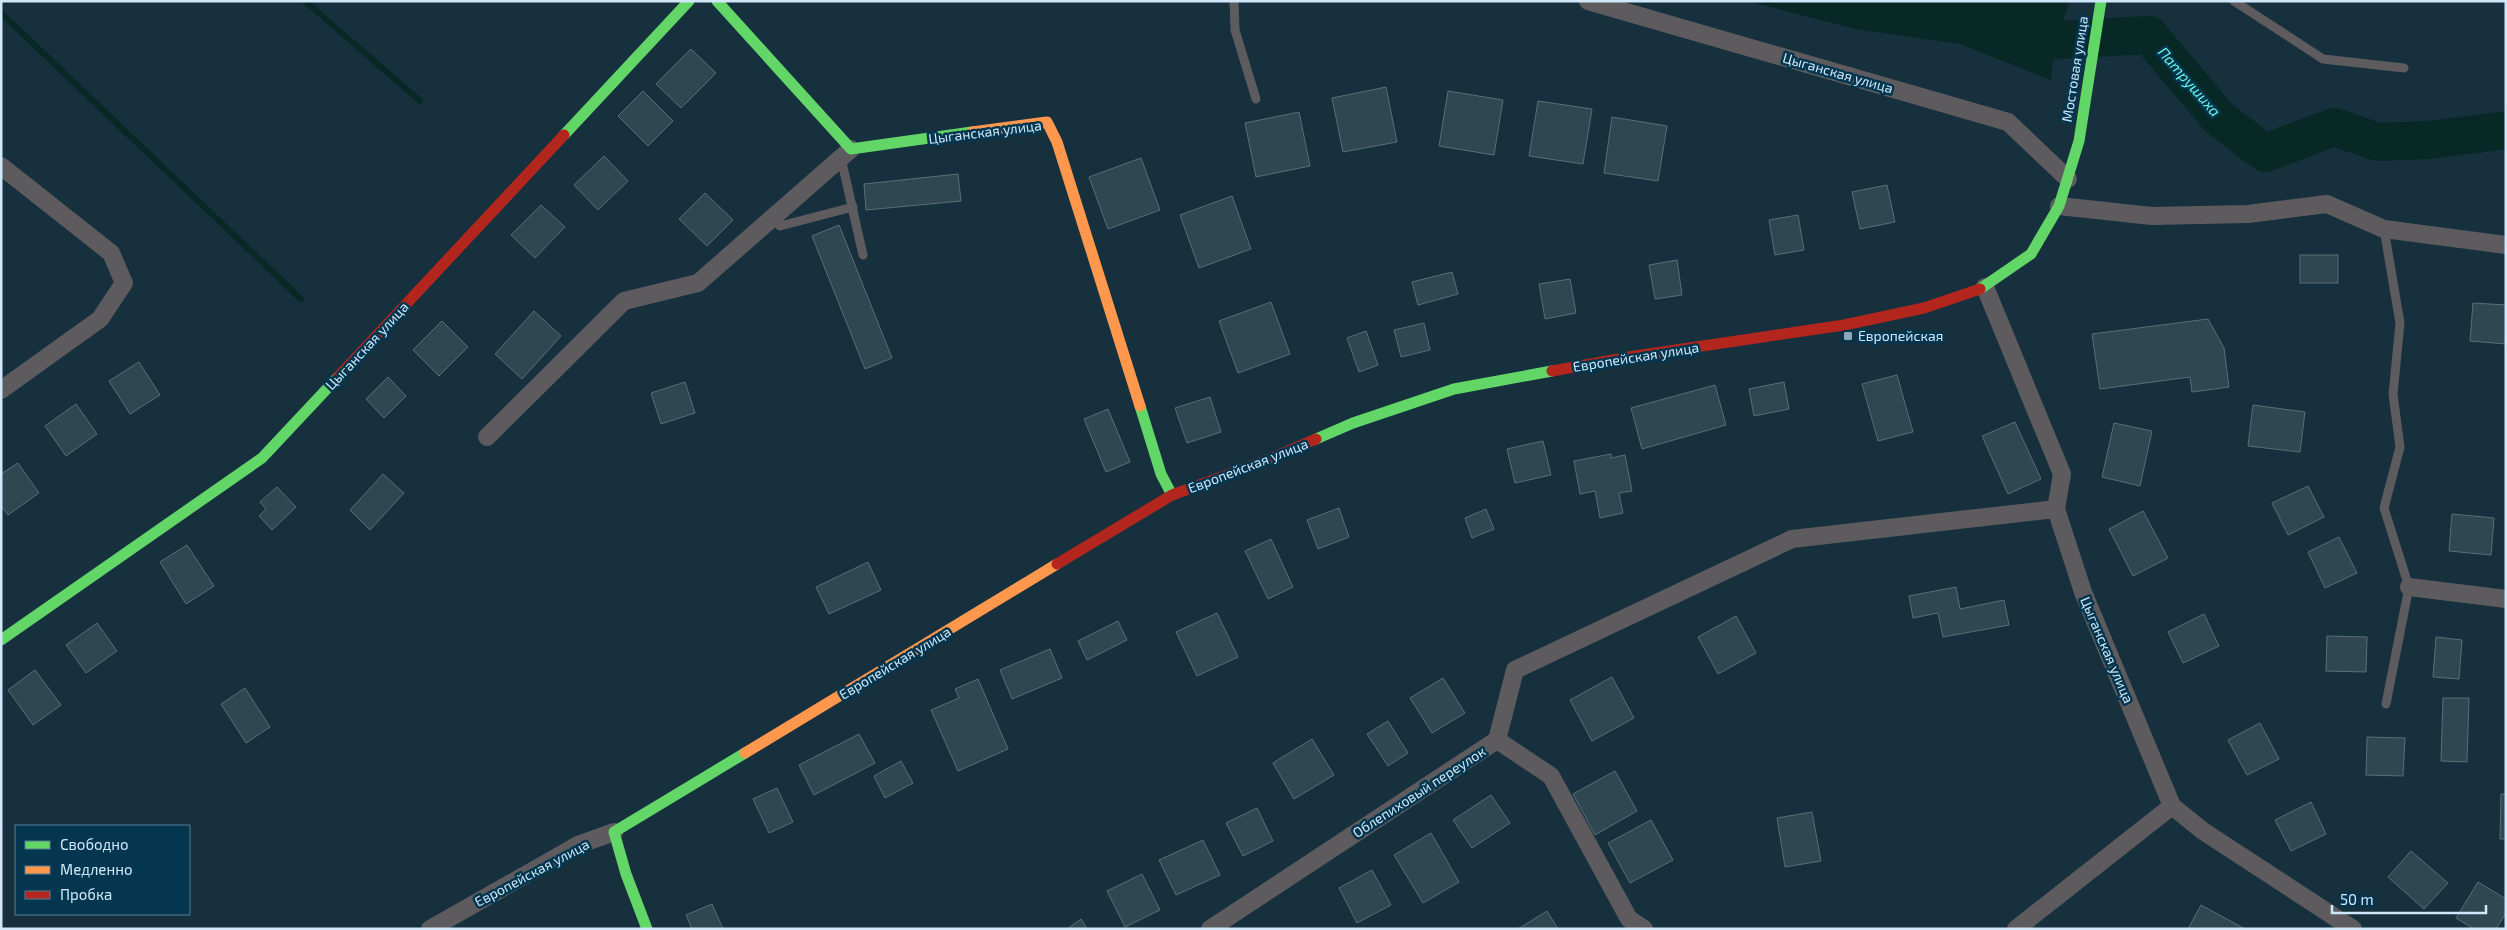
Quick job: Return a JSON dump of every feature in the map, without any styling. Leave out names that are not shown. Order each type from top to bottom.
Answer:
[{"type":"street","name":"Цыганская улица","points":[[1,640],[262,458],[689,1]]},
{"type":"street","points":[[487,437],[624,301],[698,283],[846,153],[717,1]]},
{"type":"street","name":"Цыганская улица","points":[[1588,1],[2008,122],[2068,179]]},
{"type":"street","name":"Мостовая улица","points":[[2079,141],[2101,1]]},
{"type":"street","name":"Цыганская улица","points":[[846,153],[1047,122],[1057,142],[1161,474],[1172,495]]},
{"type":"street","name":"Европейская улица","points":[[430,929],[578,845],[614,832],[1172,495],[1268,460],[1353,423],[1454,389],[1635,356],[1844,324],[1924,308],[1985,287],[2031,254],[2060,206],[2079,141]]},
{"type":"street","points":[[1,166],[111,253],[124,283],[100,319],[1,390]]},
{"type":"street","points":[[2060,206],[2152,216],[2248,214],[2327,204],[2384,229],[2506,245]]},
{"type":"street","name":"Цыганская улица","points":[[1985,287],[2062,474],[2056,509],[2083,592],[2172,806],[2203,831],[2353,929]]},
{"type":"street","points":[[1497,740],[1515,670],[1792,539],[2056,509]]},
{"type":"street","points":[[2409,587],[2506,599]]},
{"type":"street","name":"Облепиховый переулок","points":[[1213,928],[1497,740],[1551,776],[1629,919],[1644,929]]},
{"type":"street","points":[[2016,929],[2172,806]]},
{"type":"street","points":[[614,832],[626,874],[647,929]]},
{"type":"lane","points":[[1234,1],[1235,30],[1256,99]]},
{"type":"lane","points":[[2234,1],[2323,59],[2404,68]]},
{"type":"lane","points":[[846,153],[853,207],[863,254]]},
{"type":"lane","points":[[773,218],[780,226],[853,207]]},
{"type":"lane","points":[[2384,229],[2400,323],[2393,394],[2400,447],[2384,508],[2409,587],[2386,704]]},
{"type":"shaded area","points":[[1747,1],[2070,1],[2055,40],[2051,80],[1960,44],[1855,29]]},
{"type":"building","points":[[691,49],[716,73],[681,108],[656,84]]},
{"type":"building","points":[[1386,87],[1397,142],[1343,152],[1332,98]]},
{"type":"building","points":[[643,91],[673,121],[648,146],[618,116]]},
{"type":"building","points":[[1448,91],[1503,100],[1494,155],[1439,146]]},
{"type":"building","points":[[1538,101],[1592,109],[1583,164],[1529,156]]},
{"type":"building","points":[[1299,112],[1310,166],[1256,177],[1245,123]]},
{"type":"building","points":[[1612,117],[1667,126],[1658,181],[1604,173]]},
{"type":"building","points":[[604,156],[628,181],[598,210],[574,185]]},
{"type":"building","points":[[1141,158],[1160,210],[1108,229],[1089,177]]},
{"type":"building","points":[[958,174],[961,201],[866,210],[864,184]]},
{"type":"building","points":[[1887,185],[1895,222],[1860,229],[1852,192]]},
{"type":"building","points":[[705,193],[733,220],[707,246],[679,219]]},
{"type":"building","points":[[1232,196],[1251,249],[1199,268],[1180,215]]},
{"type":"building","points":[[541,205],[565,227],[535,258],[511,235]]},
{"type":"building","points":[[1798,215],[1804,250],[1775,255],[1769,220]]},
{"type":"building","points":[[839,225],[892,358],[865,369],[812,236]]},
{"type":"building","points":[[2300,255],[2338,255],[2338,283],[2300,283]]},
{"type":"building","points":[[1677,260],[1682,295],[1655,299],[1649,265]]},
{"type":"building","points":[[1452,272],[1458,294],[1418,305],[1412,282]]},
{"type":"building","points":[[1570,279],[1576,313],[1545,319],[1539,284]]},
{"type":"building","points":[[1271,302],[1290,354],[1238,373],[1219,321]]},
{"type":"building","points":[[2473,303],[2506,305],[2506,344],[2470,341]]},
{"type":"building","points":[[534,311],[561,336],[522,379],[495,354]]},
{"type":"building","points":[[2208,319],[2224,348],[2229,387],[2192,392],[2190,377],[2100,389],[2092,334]]},
{"type":"building","points":[[442,321],[468,347],[439,376],[413,350]]},
{"type":"building","points":[[1424,323],[1430,350],[1401,357],[1394,330]]},
{"type":"building","points":[[1366,331],[1378,365],[1359,372],[1347,338]]},
{"type":"building","points":[[139,362],[160,395],[130,414],[109,381]]},
{"type":"building","points":[[1897,375],[1913,432],[1878,441],[1862,384]]},
{"type":"building","points":[[388,377],[406,396],[384,418],[366,399]]},
{"type":"building","points":[[685,382],[695,413],[661,424],[651,393]]},
{"type":"building","points":[[1784,382],[1789,409],[1754,416],[1749,389]]},
{"type":"building","points":[[1715,385],[1726,425],[1642,449],[1631,408]]},
{"type":"building","points":[[1210,397],[1221,432],[1187,443],[1175,408]]},
{"type":"building","points":[[76,404],[97,434],[66,456],[45,426]]},
{"type":"building","points":[[2253,405],[2305,412],[2300,452],[2248,446]]},
{"type":"building","points":[[1108,409],[1130,462],[1106,472],[1084,419]]},
{"type":"building","points":[[2015,422],[2041,479],[2008,494],[1982,436]]},
{"type":"building","points":[[2114,423],[2152,431],[2140,486],[2102,477]]},
{"type":"building","points":[[1543,441],[1551,475],[1515,483],[1507,449]]},
{"type":"building","points":[[1611,454],[1611,458],[1625,455],[1632,491],[1619,493],[1623,513],[1600,518],[1595,491],[1580,494],[1574,461]]},
{"type":"building","points":[[18,463],[39,493],[8,515],[1,506],[1,474]]},
{"type":"building","points":[[383,474],[404,493],[370,530],[350,510]]},
{"type":"building","points":[[2308,486],[2324,517],[2288,535],[2272,503]]},
{"type":"building","points":[[277,487],[296,507],[272,530],[259,516],[266,509],[260,502]]},
{"type":"building","points":[[1339,508],[1349,537],[1318,549],[1307,520]]},
{"type":"building","points":[[1486,509],[1494,529],[1472,538],[1465,518]]},
{"type":"building","points":[[2143,511],[2168,558],[2133,576],[2109,529]]},
{"type":"building","points":[[2452,514],[2494,518],[2491,555],[2449,551]]},
{"type":"building","points":[[2339,537],[2357,573],[2325,588],[2308,552]]},
{"type":"building","points":[[1271,539],[1293,587],[1268,599],[1245,551]]},
{"type":"building","points":[[187,545],[214,586],[186,604],[160,562]]},
{"type":"building","points":[[868,562],[881,590],[829,614],[816,587]]},
{"type":"building","points":[[1956,587],[1960,609],[2004,600],[2009,625],[1943,637],[1938,613],[1913,618],[1909,596]]},
{"type":"building","points":[[1217,613],[1238,657],[1197,676],[1176,632]]},
{"type":"building","points":[[2204,614],[2219,646],[2183,663],[2168,632]]},
{"type":"building","points":[[1736,616],[1756,653],[1718,674],[1698,637]]},
{"type":"building","points":[[1118,621],[1127,640],[1087,660],[1078,641]]},
{"type":"building","points":[[97,623],[117,651],[86,673],[66,645]]},
{"type":"building","points":[[2327,636],[2367,637],[2366,672],[2326,671]]},
{"type":"building","points":[[2436,637],[2462,640],[2459,679],[2433,677]]},
{"type":"building","points":[[1050,649],[1062,678],[1012,699],[1000,670]]},
{"type":"building","points":[[35,670],[61,705],[33,725],[8,690]]},
{"type":"building","points":[[1612,677],[1634,718],[1592,741],[1570,700]]},
{"type":"building","points":[[1443,678],[1465,713],[1432,733],[1410,698]]},
{"type":"building","points":[[978,679],[1008,749],[958,771],[931,710],[959,698],[955,689]]},
{"type":"building","points":[[245,688],[270,727],[246,743],[221,704]]},
{"type":"building","points":[[2443,698],[2469,698],[2467,762],[2441,761]]},
{"type":"building","points":[[1388,721],[1408,753],[1388,766],[1367,734]]},
{"type":"building","points":[[2260,723],[2279,759],[2247,775],[2228,740]]},
{"type":"building","points":[[859,734],[875,763],[814,795],[799,765]]},
{"type":"building","points":[[2367,737],[2405,738],[2403,776],[2366,775]]},
{"type":"building","points":[[1312,739],[1334,775],[1294,799],[1273,763]]},
{"type":"building","points":[[901,761],[913,783],[885,798],[874,776]]},
{"type":"building","points":[[1615,771],[1637,811],[1595,835],[1573,794]]},
{"type":"building","points":[[777,788],[793,822],[769,833],[753,799]]},
{"type":"building","points":[[2501,794],[2506,794],[2506,839],[2500,839]]},
{"type":"building","points":[[1491,795],[1510,823],[1472,848],[1453,820]]},
{"type":"building","points":[[2311,802],[2326,834],[2291,851],[2275,820]]},
{"type":"building","points":[[1257,808],[1273,841],[1243,856],[1226,823]]},
{"type":"building","points":[[1812,812],[1821,861],[1785,867],[1777,818]]},
{"type":"building","points":[[1651,820],[1673,860],[1630,883],[1608,843]]},
{"type":"building","points":[[1431,833],[1459,882],[1423,903],[1394,855]]},
{"type":"building","points":[[1203,840],[1220,875],[1176,895],[1159,860]]},
{"type":"building","points":[[2411,851],[2448,883],[2424,909],[2388,877]]},
{"type":"building","points":[[1372,870],[1391,905],[1357,923],[1339,888]]},
{"type":"building","points":[[1142,874],[1160,910],[1125,927],[1107,891]]},
{"type":"building","points":[[2478,882],[2506,899],[2506,913],[2496,929],[2474,929],[2456,918]]},
{"type":"building","points":[[712,904],[723,929],[692,929],[686,915]]},
{"type":"building","points":[[2201,905],[2245,929],[2188,929]]},
{"type":"building","points":[[1547,911],[1558,929],[1518,929]]},
{"type":"building","points":[[1081,919],[1087,929],[1067,929]]},
{"type":"waterway","points":[[305,1],[420,101]]},
{"type":"waterway","points":[[1,13],[301,299]]},
{"type":"waterway","name":"Патрушиха","points":[[2005,32],[2055,40],[2149,35],[2219,118],[2265,153],[2334,127],[2378,142],[2429,140],[2506,130]]},
{"type":"traffic: fast","points":[[564,135],[689,1]]},
{"type":"traffic: fast","points":[[717,1],[851,149],[972,132]]},
{"type":"traffic: fast","points":[[1980,289],[2031,254],[2059,206],[2079,141],[2101,1]]},
{"type":"traffic: fast","points":[[1316,439],[1353,423],[1454,389],[1552,371]]},
{"type":"traffic: fast","points":[[1,640],[262,458],[338,377]]},
{"type":"traffic: fast","points":[[1140,406],[1161,474],[1172,495]]},
{"type":"traffic: fast","points":[[647,929],[626,874],[614,832],[745,753]]},
{"type":"traffic: slow","points":[[972,132],[1047,122],[1057,142],[1140,406]]},
{"type":"traffic: slow","points":[[745,753],[1057,564]]},
{"type":"traffic: jam","points":[[338,377],[564,135]]},
{"type":"traffic: jam","points":[[1552,371],[1635,356],[1844,325],[1924,308],[1980,289]]},
{"type":"traffic: jam","points":[[1057,564],[1172,495],[1268,460],[1316,439]]},
{"type":"place","name":"Европейская","points":[[1848,336]]}]
